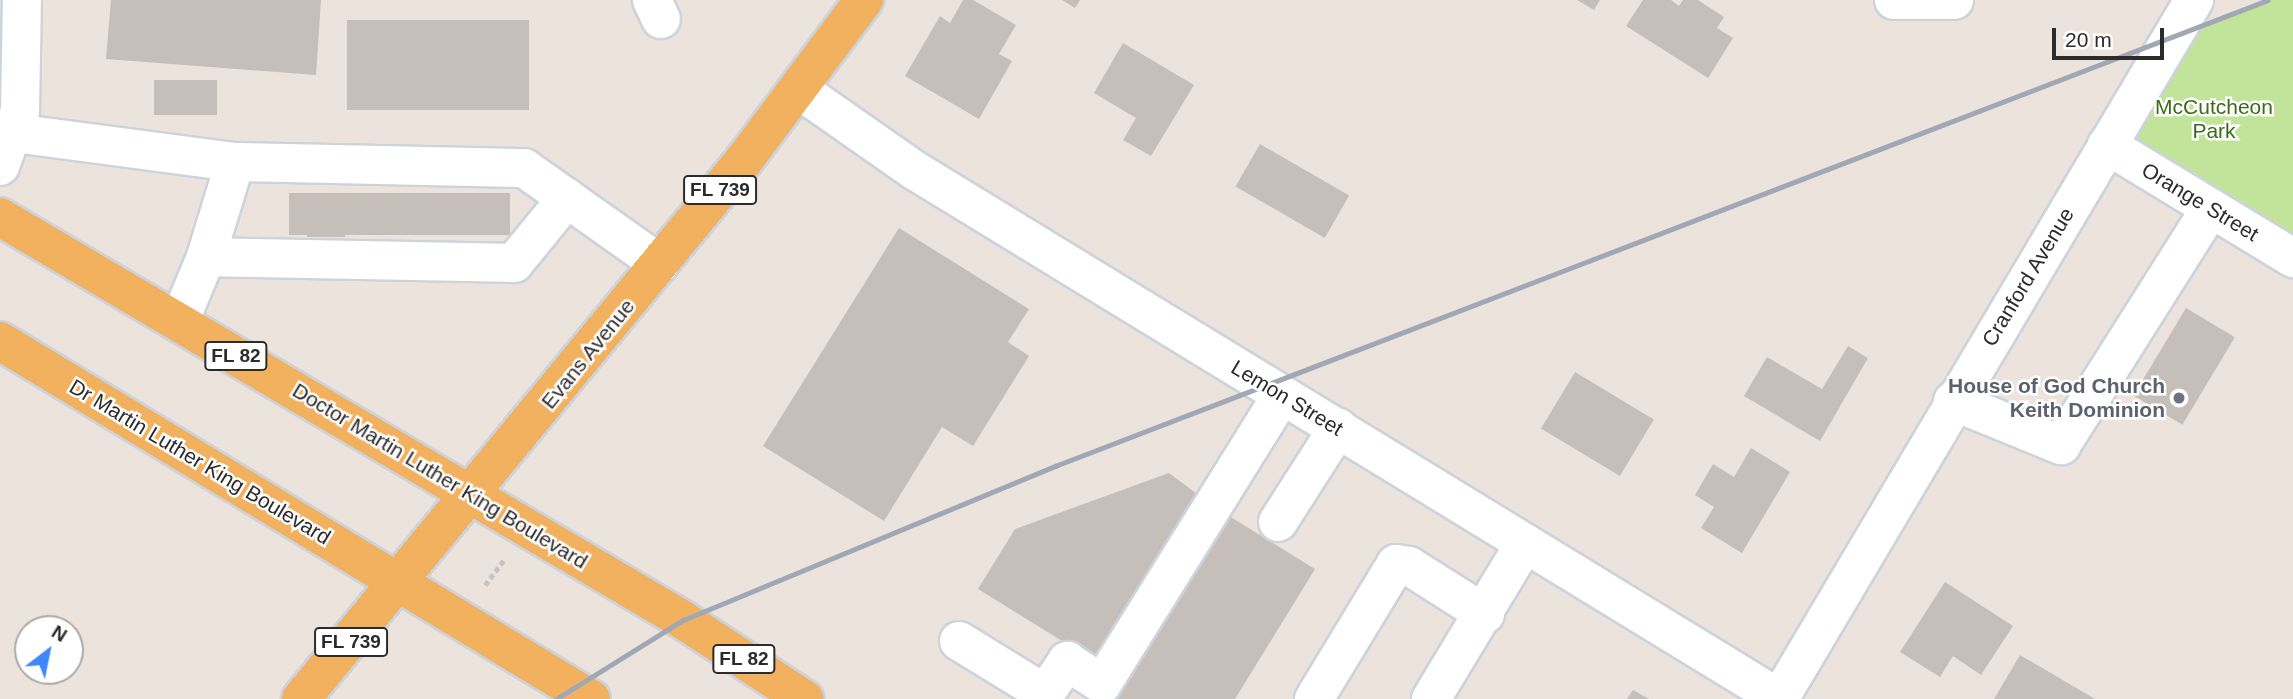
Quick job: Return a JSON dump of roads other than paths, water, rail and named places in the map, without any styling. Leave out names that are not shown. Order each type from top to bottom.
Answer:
[{"type":"main road","name":"Evans Avenue","points":[[301,699],[400,584],[660,264],[798,89],[864,0]]},
{"type":"main road","name":"Doctor Martin Luther King Boulevard","points":[[0,217],[683,620],[804,699]]},
{"type":"main road","name":"Dr Martin Luther King Boulevard","points":[[0,341],[400,584]]},
{"type":"main road","points":[[400,584],[591,699]]},
{"type":"street","points":[[22,0],[20,111],[7,150],[235,162],[327,179],[463,180],[524,168],[660,264]]},
{"type":"street","points":[[1894,0],[1954,0]]},
{"type":"street","name":"Cranford Avenue","points":[[1779,699],[1953,401],[2194,0]]},
{"type":"street","name":"Lemon Street","points":[[798,89],[914,170],[1779,699]]},
{"type":"street","name":"Orange Street","points":[[2107,145],[2293,258]]},
{"type":"street","points":[[178,322],[206,257],[235,162]]},
{"type":"street","points":[[206,257],[326,248],[465,249],[514,262],[567,198]]},
{"type":"street","points":[[1953,401],[2061,445],[2211,208]]},
{"type":"street","points":[[959,641],[1043,697],[1067,661],[1102,684],[1282,395]]},
{"type":"street","points":[[1278,522],[1338,428]]},
{"type":"street","points":[[1432,699],[1525,543]]},
{"type":"street","points":[[1314,699],[1396,564],[1409,566],[1485,614]]},
{"type":"tunnel","points":[[418,194],[419,236]]},
{"type":"tunnel","points":[[463,194],[464,235]]},
{"type":"tunnel","points":[[326,195],[326,237]]},
{"type":"tunnel","points":[[374,195],[375,236]]},
{"type":"railway","points":[[556,699],[683,620],[1055,466],[2268,0]]},
{"type":"place","name":"House of God Church Keith Dominion","points":[[2179,398]]},
{"type":"park label","name":"McCutcheon Park","points":[[2214,119]]}]
